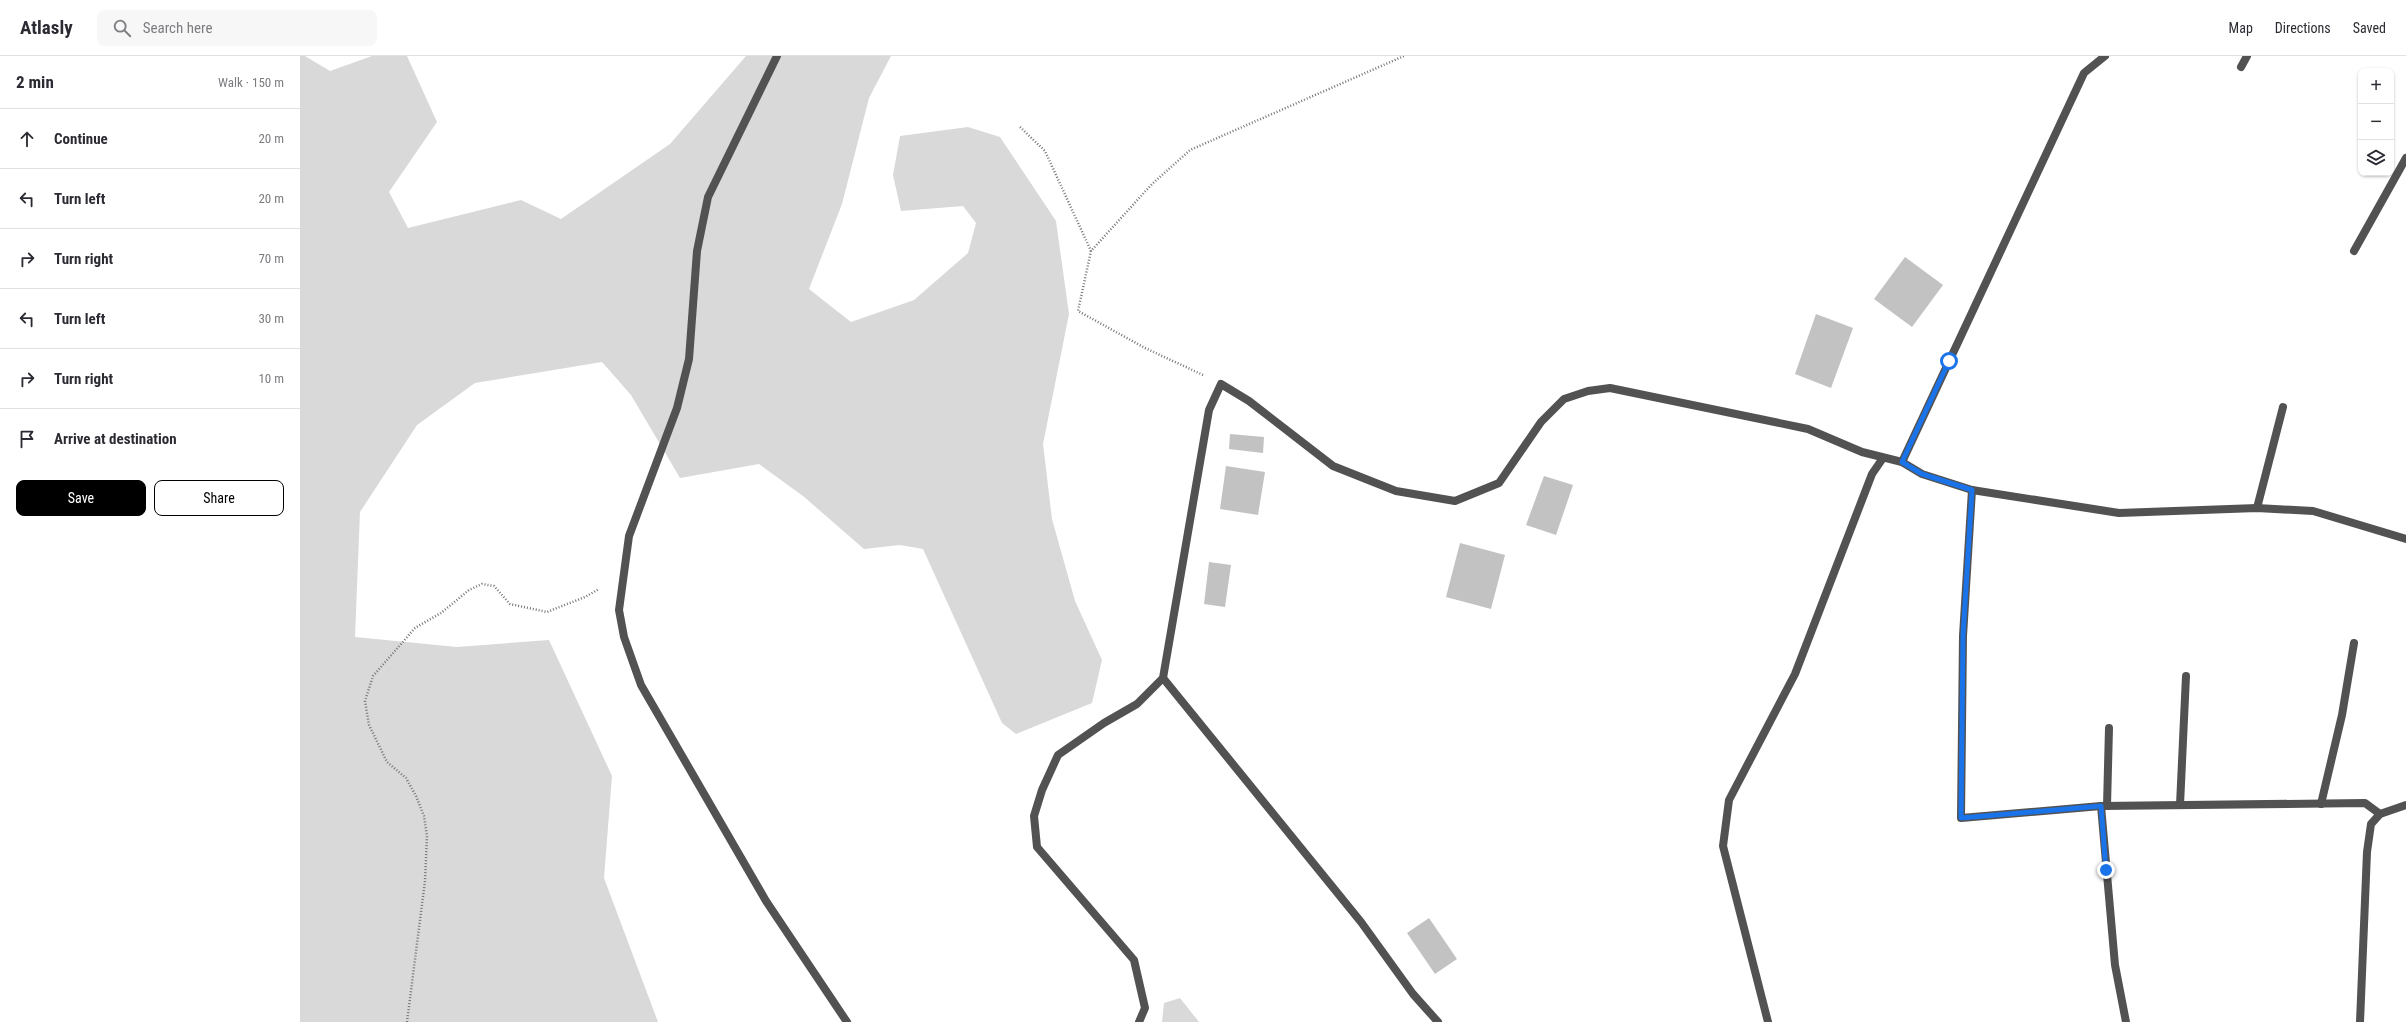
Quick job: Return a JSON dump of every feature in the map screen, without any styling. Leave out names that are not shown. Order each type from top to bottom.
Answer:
[{"type":"street","points":[[777,56],[708,197],[697,251],[695,309],[689,359],[677,408],[629,536],[623,575],[620,610],[624,637],[641,685],[766,901],[847,1022]]},
{"type":"street","points":[[1902,462],[2084,73],[2105,56]]},
{"type":"street","points":[[2240,67],[2247,56]]},
{"type":"street","points":[[2354,252],[2406,158]]},
{"type":"street","points":[[1139,1022],[1145,1008],[1134,960],[1037,847],[1034,816],[1042,790],[1058,755],[1104,723],[1137,704],[1164,678],[1209,410],[1222,384],[1249,401],[1333,466],[1396,491],[1456,501],[1499,483],[1541,422],[1564,399],[1588,391],[1610,388],[1808,429],[1862,452],[1902,462],[1922,474],[1972,490],[2119,512],[2257,508],[2313,510],[2406,539]]},
{"type":"street","points":[[2257,508],[2283,407]]},
{"type":"street","points":[[1768,1022],[1723,846],[1729,800],[1794,674],[1872,474],[1882,458]]},
{"type":"street","points":[[1972,490],[1963,636],[1961,818],[2104,806],[2365,803],[2380,814]]},
{"type":"street","points":[[2321,804],[2342,715],[2354,643]]},
{"type":"street","points":[[2180,805],[2186,676]]},
{"type":"street","points":[[1164,678],[1361,922],[1413,994],[1438,1022]]},
{"type":"street","points":[[2109,728],[2104,806],[2115,965],[2126,1022]]},
{"type":"street","points":[[2360,1022],[2367,852],[2371,824],[2380,814],[2406,805]]},
{"type":"path","points":[[1222,384],[1146,348],[1078,311],[1091,251],[1152,184],[1190,150],[1404,56]]},
{"type":"path","points":[[1020,127],[1045,151],[1091,251]]},
{"type":"path","points":[[407,1022],[425,881],[427,836],[424,816],[416,796],[406,778],[387,762],[368,725],[365,701],[373,676],[415,628],[441,613],[468,590],[482,584],[494,586],[510,604],[547,612],[585,597],[623,575]]},
{"type":"shaded area","points":[[300,56],[305,56],[330,71],[372,56],[407,56],[437,122],[389,192],[408,228],[521,200],[561,219],[670,144],[746,56],[891,56],[869,98],[842,204],[809,289],[851,322],[914,300],[968,253],[976,223],[963,206],[901,211],[893,175],[900,136],[968,127],[1000,137],[1056,221],[1069,314],[1043,444],[1052,519],[1075,601],[1102,660],[1092,703],[1016,734],[1002,723],[923,549],[900,545],[864,549],[803,496],[759,464],[680,478],[631,395],[602,362],[475,383],[417,425],[360,512],[355,637],[457,647],[549,640],[612,776],[604,878],[658,1022],[300,1022]]},
{"type":"shaded area","points":[[1180,998],[1199,1022],[1162,1022],[1164,1003]]},
{"type":"building","points":[[1905,257],[1943,285],[1912,327],[1874,299]]},
{"type":"building","points":[[1816,314],[1853,328],[1831,388],[1795,374]]},
{"type":"building","points":[[1230,434],[1264,437],[1263,453],[1229,449]]},
{"type":"building","points":[[1226,466],[1265,472],[1258,515],[1220,509]]},
{"type":"building","points":[[1544,476],[1573,485],[1556,535],[1526,525]]},
{"type":"building","points":[[1460,543],[1505,555],[1491,609],[1446,597]]},
{"type":"building","points":[[1209,562],[1231,565],[1225,607],[1204,604]]},
{"type":"building","points":[[1429,918],[1457,959],[1435,974],[1407,933]]},
{"type":"route","points":[[1949,361],[1902,462],[1922,474],[1972,490],[1963,636],[1961,818],[2101,806],[2106,870]]}]
